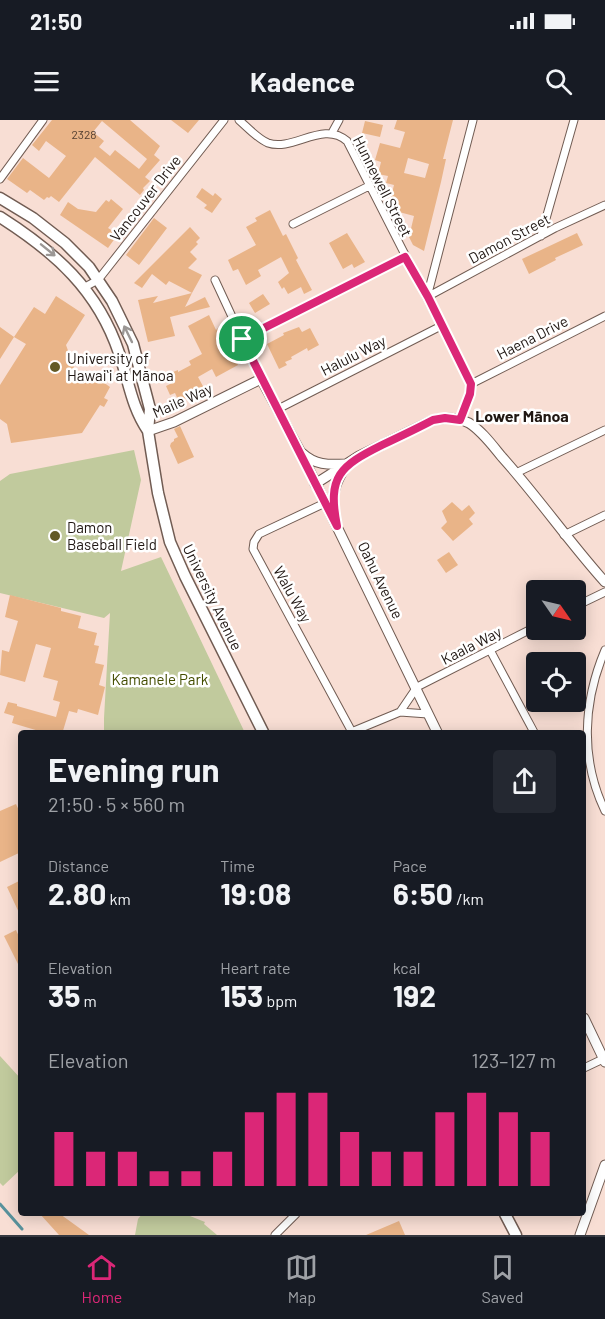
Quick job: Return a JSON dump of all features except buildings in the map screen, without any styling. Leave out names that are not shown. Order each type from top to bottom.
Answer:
[{"type":"main road","name":"University Avenue","points":[[0,198],[33,218],[65,243],[98,280],[112,301],[133,344],[150,409],[147,431],[158,493],[170,542],[180,567],[262,730]]},
{"type":"main road","name":"University Avenue","points":[[0,217],[60,260],[83,288],[119,351],[135,410],[147,431]]},
{"type":"main road","points":[[506,1216],[516,1235]]},
{"type":"street","points":[[0,179],[43,120]]},
{"type":"street","name":"Vancouver Drive","points":[[83,288],[98,280],[224,120]]},
{"type":"street","name":"Hunnewell Street","points":[[239,120],[265,141],[274,144],[321,131],[333,131],[342,136],[349,144],[471,384]]},
{"type":"street","name":"Hunnewell Street","points":[[333,131],[339,120]]},
{"type":"street","points":[[428,297],[473,120]]},
{"type":"street","points":[[541,236],[574,120]]},
{"type":"street","points":[[293,224],[369,186]]},
{"type":"street","name":"Damon Street","points":[[428,297],[541,236],[605,206]]},
{"type":"street","points":[[242,339],[405,257]]},
{"type":"street","name":"Oahu Avenue","points":[[214,280],[417,687],[436,730]]},
{"type":"street","name":"Haena Drive","points":[[471,384],[605,316]]},
{"type":"street","name":"Halulu Way","points":[[278,409],[441,326]]},
{"type":"street","name":"Maile Way","points":[[147,431],[174,422],[261,378]]},
{"type":"street","points":[[460,420],[470,394],[471,384]]},
{"type":"street","points":[[315,484],[348,464],[433,420],[445,418],[460,420],[479,431],[516,473],[564,536],[605,582]]},
{"type":"street","points":[[516,473],[605,430]]},
{"type":"street","points":[[300,451],[318,463],[348,464]]},
{"type":"street","points":[[337,526],[333,492],[338,478],[348,464]]},
{"type":"street","name":"Walu Way","points":[[325,503],[259,534],[253,549],[348,730]]},
{"type":"street","points":[[564,536],[605,515]]},
{"type":"street","points":[[586,601],[605,592]]},
{"type":"street","name":"Kaala Way","points":[[417,687],[526,632]]},
{"type":"street","points":[[490,650],[533,730]]},
{"type":"street","points":[[605,650],[595,674],[586,723],[591,773],[605,811]]},
{"type":"street","points":[[400,712],[417,687]]},
{"type":"street","points":[[357,730],[400,712],[428,714]]},
{"type":"street","points":[[586,1022],[605,1059],[586,1067]]},
{"type":"street","points":[[580,1235],[605,1165]]},
{"type":"street","points":[[275,1235],[294,1216]]},
{"type":"green space","name":"Kamanele Park","points":[[134,450],[141,480],[121,571],[161,557],[244,730],[104,730],[110,613],[104,618],[0,593],[0,481],[10,474]]},
{"type":"green space","points":[[0,1056],[18,1076],[18,1172],[3,1186],[0,1183]]},
{"type":"green space","points":[[140,1216],[190,1216],[205,1222],[204,1224],[217,1235],[135,1235]]},
{"type":"waterway","points":[[0,1204],[22,1229]]},
{"type":"place","name":"University of Hawaiʻi at Mānoa","points":[[55,367]]},
{"type":"place","name":"Damon Baseball Field","points":[[55,536]]},
{"type":"district","name":"Lower Mānoa","points":[[522,415]]},
{"type":"route","points":[[405,257],[428,297],[471,384],[470,394],[460,420],[445,418],[433,420],[359,456],[348,464],[338,478],[333,492],[337,526],[242,339],[405,257]]}]
